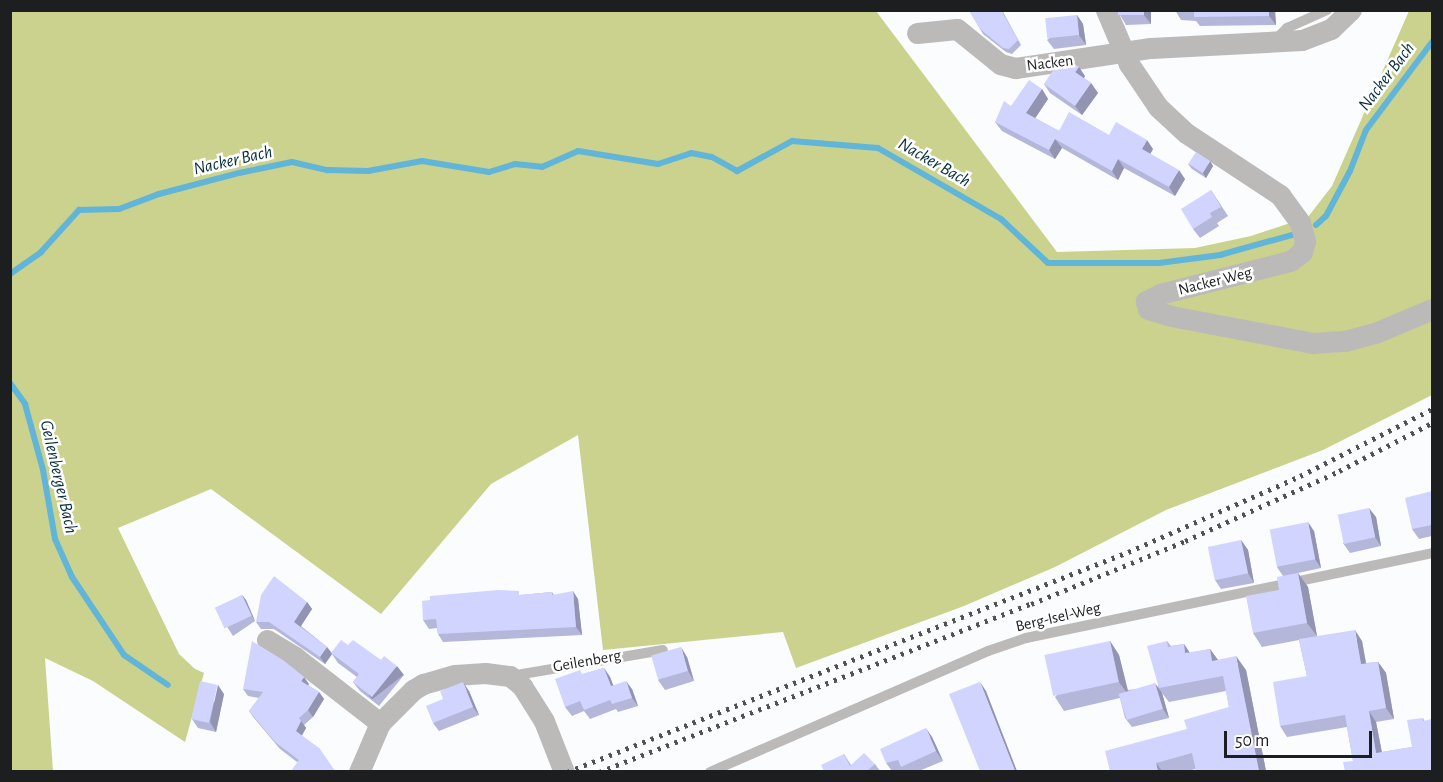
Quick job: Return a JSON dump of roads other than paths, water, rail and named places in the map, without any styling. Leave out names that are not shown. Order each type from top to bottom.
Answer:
[{"type":"street","name":"Nacker Weg","points":[[1106,10],[1124,52],[1147,93],[1186,133],[1281,195],[1300,223],[1305,241],[1302,252],[1290,261],[1166,292],[1146,301],[1148,309],[1171,316],[1313,343],[1345,341],[1375,333],[1432,309]]},
{"type":"street","points":[[1124,52],[1173,47],[1272,43],[1317,36],[1331,29],[1351,10]]},
{"type":"street","name":"Nacken","points":[[916,33],[957,29],[994,60],[1010,67],[1124,52]]},
{"type":"street","points":[[267,640],[295,657],[380,723]]},
{"type":"street","name":"Geilenberg","points":[[359,771],[380,723],[413,690],[423,684],[454,675],[485,673],[510,676]]},
{"type":"street","points":[[510,676],[531,697],[564,771]]},
{"type":"lane","points":[[1272,43],[1287,28],[1327,10]]},
{"type":"lane","name":"Berg-Isel-Weg","points":[[710,771],[946,669],[1026,638],[1432,553]]},
{"type":"lane","name":"Geilenberg","points":[[510,676],[663,650]]},
{"type":"waterway","name":"Nacker Bach","points":[[1316,225],[1326,216],[1350,171],[1366,130],[1432,42]]},
{"type":"waterway","name":"Nacker Bach","points":[[10,274],[41,252],[79,210],[119,209],[159,194],[292,162],[328,170],[368,171],[422,161],[489,172],[515,164],[542,167],[578,151],[658,164],[691,153],[712,157],[737,171],[792,141],[878,148],[1001,219],[1048,263],[1159,263],[1220,255],[1295,234]]},
{"type":"waterway","name":"Geilenberger Bach","points":[[10,383],[25,404],[43,470],[55,539],[72,577],[124,655],[168,685]]},
{"type":"railway","points":[[567,772],[1128,552],[1300,476],[1432,409]]},
{"type":"railway","points":[[599,772],[1031,604],[1185,541],[1339,471],[1432,423]]}]
